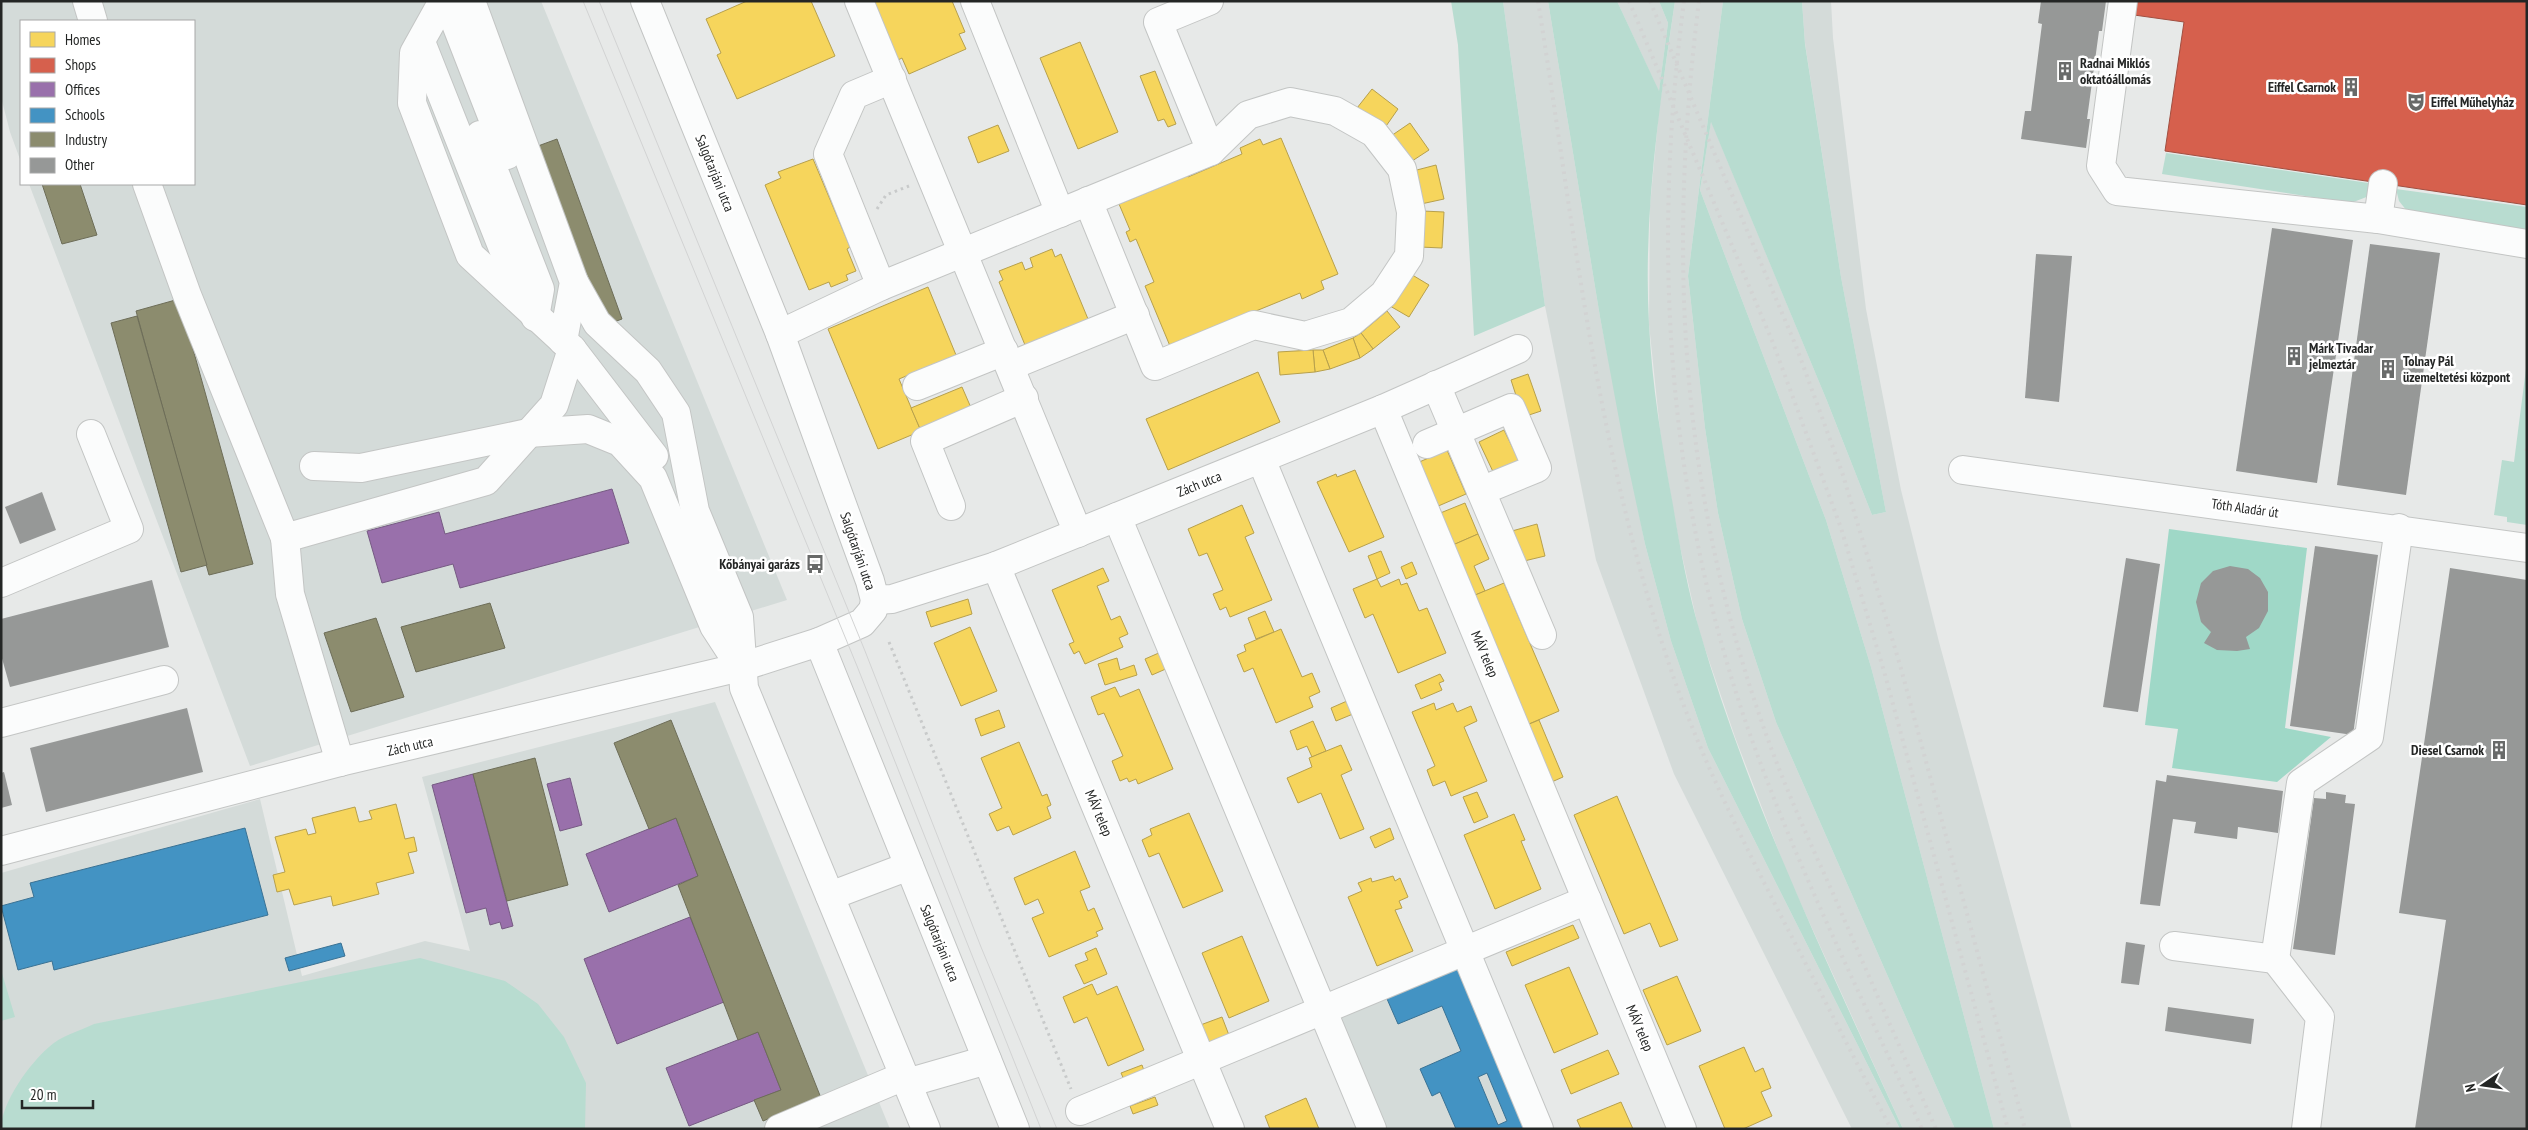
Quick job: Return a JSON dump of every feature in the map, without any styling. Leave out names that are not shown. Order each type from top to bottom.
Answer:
[{"type":"street","points":[[87,1],[93,20]]},
{"type":"street","points":[[471,1],[574,282],[597,323],[648,370],[676,413],[695,511],[739,617],[741,667],[744,688],[926,1129]]},
{"type":"street","name":"Salgótarjáni utca","points":[[645,1],[780,334],[870,581],[875,600],[873,610],[862,623],[819,642],[1014,1129]]},
{"type":"street","points":[[859,1],[964,252],[1078,533]]},
{"type":"street","points":[[975,1],[1060,213]]},
{"type":"street","points":[[1209,1],[1158,22],[1210,151]]},
{"type":"street","points":[[2123,1],[2101,166],[2117,191],[2378,219],[2527,244]]},
{"type":"street","points":[[436,16],[414,53],[412,103],[470,255],[548,328],[695,511]]},
{"type":"street","points":[[285,538],[486,481],[554,405],[548,328],[557,282],[436,16]]},
{"type":"street","points":[[881,286],[828,154],[854,95],[892,79]]},
{"type":"street","points":[[780,334],[881,286],[1060,213],[1088,201],[1210,151],[1248,115],[1290,102],[1336,111],[1374,133],[1402,169],[1411,212],[1408,256],[1384,294],[1352,322],[1305,336],[1254,325],[1156,366],[1088,201]]},
{"type":"street","points":[[2378,219],[2384,184]]},
{"type":"street","points":[[147,185],[187,295],[285,538],[290,594],[340,762]]},
{"type":"street","points":[[548,328],[574,282]]},
{"type":"street","points":[[917,386],[1135,315]]},
{"type":"street","name":"Zách utca","points":[[875,600],[892,600],[996,566],[1383,409],[1518,349]]},
{"type":"street","points":[[1436,385],[1542,635]]},
{"type":"street","points":[[951,506],[925,441],[1024,398]]},
{"type":"street","points":[[1427,444],[1511,408],[1536,468],[1481,491]]},
{"type":"street","name":"MÁV telep","points":[[1383,409],[1682,1129]]},
{"type":"street","points":[[314,466],[360,468],[528,433],[588,428],[620,442],[654,478],[714,626],[741,667]]},
{"type":"street","points":[[1,583],[129,529],[91,434]]},
{"type":"street","points":[[1260,459],[1539,1129]]},
{"type":"street","name":"Tóth Aladár út","points":[[1963,470],[2399,528],[2527,548]]},
{"type":"street","points":[[1117,517],[1372,1129]]},
{"type":"street","points":[[2275,959],[2301,783],[2368,737],[2399,528]]},
{"type":"street","name":"MÁV telep","points":[[996,566],[1230,1129]]},
{"type":"street","name":"Zách utca","points":[[1,851],[340,762],[741,667],[819,642]]},
{"type":"street","points":[[1,722],[164,680]]},
{"type":"street","points":[[830,896],[909,866]]},
{"type":"street","points":[[1080,1111],[1201,1059],[1587,900]]},
{"type":"street","points":[[2174,946],[2275,959],[2320,1017],[2306,1129]]},
{"type":"street","points":[[779,1129],[905,1080],[987,1060]]},
{"type":"path","points":[[856,224],[872,217],[886,195],[932,177]]},
{"type":"path","points":[[889,642],[1080,1111]]},
{"type":"shaded area","name":"Kőbányai garázs","points":[[1,1],[541,1],[787,600],[250,766],[29,185],[195,185],[195,20],[20,20],[20,159],[10,132],[1,97]]},
{"type":"shaded area","points":[[1503,1],[1548,1],[1600,317],[1645,544],[1671,641],[1708,748],[1900,1129],[1852,1129],[1674,774],[1596,560],[1545,306]]},
{"type":"shaded area","points":[[1617,1],[1659,1],[1668,23],[1659,92]]},
{"type":"shaded area","points":[[1675,1],[1723,1],[1688,276],[1705,428],[1718,513],[1742,619],[1776,722],[1955,1129],[1903,1129],[1787,873],[1735,737],[1699,631],[1679,542],[1661,440],[1649,324],[1650,206],[1659,110]]},
{"type":"shaded area","points":[[1802,1],[1831,1],[1833,38],[1866,309],[1901,490],[1939,642],[2072,1129],[1994,1129],[1871,667],[1826,520],[1700,190],[1711,121],[1872,515],[1886,512],[1841,277],[1805,43]]},
{"type":"shaded area","points":[[715,702],[890,1129],[1,1129],[1,873],[260,799],[302,976],[425,941],[470,951],[422,777]]},
{"type":"shaded area","points":[[1462,959],[1533,1129],[1380,1129],[1332,1013]]},
{"type":"green space","points":[[1451,1],[1503,1],[1545,306],[1474,336],[1458,45]]},
{"type":"green space","points":[[1548,1],[1617,1],[1659,91],[1668,23],[1659,1],[1675,1],[1663,81],[1650,203],[1648,284],[1650,347],[1655,393],[1685,569],[1700,632],[1742,759],[1792,884],[1903,1129],[1900,1129],[1708,748],[1671,641],[1645,544],[1624,446],[1600,317]]},
{"type":"green space","points":[[1723,1],[1802,1],[1805,44],[1841,277],[1886,512],[1872,515],[1827,401],[1711,122],[1700,190],[1826,520],[1871,667],[1994,1129],[1955,1129],[1776,722],[1742,619],[1718,513],[1705,428],[1688,276]]},
{"type":"green space","points":[[2166,153],[2375,184],[2369,196],[2351,203],[2162,174]]},
{"type":"green space","points":[[2396,189],[2527,207],[2527,230],[2407,211],[2399,201]]},
{"type":"green space","points":[[2527,361],[2527,525],[2507,522],[2507,517],[2494,515],[2502,460],[2514,462]]},
{"type":"green space","points":[[2169,529],[2307,548],[2285,728],[2331,737],[2277,782],[2172,768],[2178,729],[2145,725]]},
{"type":"green space","points":[[420,958],[505,981],[538,1004],[564,1037],[586,1083],[585,1129],[1,1129],[2,1119],[11,1096],[33,1063],[54,1043],[94,1024]]},
{"type":"green space","points":[[1,970],[15,1017],[1,1021]]},
{"type":"building: Homes","points":[[747,1],[811,1],[835,56],[737,99],[717,55],[721,53],[706,19]]},
{"type":"building: Homes","points":[[873,1],[952,1],[965,32],[959,34],[966,49],[909,74],[902,58],[898,60]]},
{"type":"building: Homes","points":[[1080,42],[1118,132],[1078,149],[1040,58]]},
{"type":"building: Homes","points":[[1155,71],[1176,124],[1168,127],[1164,119],[1158,121],[1140,76]]},
{"type":"building: Homes","points":[[1372,89],[1398,109],[1384,129],[1357,108]]},
{"type":"building: Homes","points":[[1410,123],[1429,150],[1409,163],[1391,136]]},
{"type":"building: Homes","points":[[998,125],[1009,151],[978,163],[968,137]]},
{"type":"building: Homes","points":[[1281,138],[1338,274],[1321,281],[1324,289],[1302,299],[1300,293],[1170,346],[1145,286],[1154,282],[1136,239],[1130,242],[1126,232],[1130,230],[1119,204],[1163,186],[1160,178],[1184,168],[1188,177],[1242,154],[1240,148],[1260,139],[1263,145]]},
{"type":"building: Homes","points":[[813,159],[850,247],[847,249],[856,271],[846,275],[848,280],[831,287],[829,282],[809,290],[765,185],[781,178],[778,172]]},
{"type":"building: Homes","points":[[1436,165],[1444,199],[1421,204],[1413,171]]},
{"type":"building: Homes","points":[[1423,211],[1444,212],[1442,248],[1420,247]]},
{"type":"building: Homes","points":[[1052,249],[1055,257],[1061,254],[1088,319],[1080,325],[1053,333],[1053,338],[1025,345],[999,282],[1003,280],[999,271],[1022,262],[1025,270],[1033,267],[1030,258]]},
{"type":"building: Homes","points":[[1409,273],[1429,285],[1409,317],[1390,306]]},
{"type":"building: Homes","points":[[928,287],[956,355],[899,379],[921,431],[878,449],[828,329]]},
{"type":"building: Homes","points":[[1387,311],[1400,327],[1373,349],[1361,333]]},
{"type":"building: Homes","points":[[1361,333],[1373,349],[1360,358],[1353,338]]},
{"type":"building: Homes","points":[[1353,338],[1360,358],[1330,369],[1323,350]]},
{"type":"building: Homes","points":[[1313,350],[1323,350],[1330,369],[1315,372]]},
{"type":"building: Homes","points":[[1313,350],[1315,372],[1280,375],[1278,352]]},
{"type":"building: Homes","points":[[1258,372],[1280,422],[1168,470],[1146,419]]},
{"type":"building: Homes","points":[[1528,374],[1541,411],[1523,417],[1511,380]]},
{"type":"building: Homes","points":[[962,387],[972,410],[921,431],[911,408]]},
{"type":"building: Homes","points":[[1504,430],[1521,465],[1496,478],[1479,442]]},
{"type":"building: Homes","points":[[1447,450],[1466,494],[1436,507],[1417,463]]},
{"type":"building: Homes","points":[[1355,470],[1384,537],[1349,552],[1317,482],[1336,474],[1337,477]]},
{"type":"building: Homes","points":[[1465,503],[1478,534],[1446,548],[1433,516]]},
{"type":"building: Homes","points":[[1242,505],[1254,533],[1245,537],[1272,600],[1230,617],[1226,607],[1220,610],[1213,594],[1223,590],[1207,553],[1199,556],[1188,529]]},
{"type":"building: Homes","points":[[1537,524],[1545,556],[1520,562],[1512,531]]},
{"type":"building: Homes","points":[[1478,534],[1489,559],[1474,566],[1485,591],[1468,598],[1446,548]]},
{"type":"building: Homes","points":[[1381,551],[1390,573],[1377,579],[1368,556]]},
{"type":"building: Homes","points":[[1412,562],[1417,574],[1406,579],[1401,567]]},
{"type":"building: Homes","points":[[1103,568],[1109,581],[1097,586],[1111,620],[1120,616],[1128,634],[1119,638],[1123,647],[1085,664],[1079,651],[1074,654],[1069,644],[1074,642],[1052,590]]},
{"type":"building: Homes","points":[[1377,579],[1381,587],[1399,579],[1401,585],[1407,583],[1419,611],[1427,608],[1446,653],[1398,673],[1373,614],[1365,618],[1353,589]]},
{"type":"building: Homes","points":[[1504,583],[1559,711],[1522,727],[1468,598]]},
{"type":"building: Homes","points":[[968,599],[972,614],[931,627],[926,612]]},
{"type":"building: Homes","points":[[1265,611],[1274,632],[1256,639],[1248,618]]},
{"type":"building: Homes","points":[[970,627],[997,691],[961,706],[934,643]]},
{"type":"building: Homes","points":[[1281,629],[1302,677],[1312,673],[1320,692],[1309,697],[1313,707],[1276,723],[1253,668],[1244,672],[1237,655],[1246,651],[1244,645]]},
{"type":"building: Homes","points":[[1161,652],[1168,668],[1152,675],[1145,659]]},
{"type":"building: Homes","points":[[1117,658],[1120,670],[1134,665],[1137,675],[1105,685],[1098,664]]},
{"type":"building: Homes","points":[[1440,674],[1444,681],[1439,683],[1442,690],[1421,699],[1415,685]]},
{"type":"building: Homes","points":[[1115,687],[1120,697],[1139,689],[1173,769],[1138,784],[1136,779],[1129,782],[1127,778],[1120,781],[1112,761],[1123,756],[1104,713],[1098,715],[1091,697]]},
{"type":"building: Homes","points":[[1347,701],[1353,714],[1336,721],[1331,708]]},
{"type":"building: Homes","points":[[1434,703],[1436,710],[1453,703],[1457,712],[1471,706],[1477,721],[1464,727],[1487,781],[1451,796],[1445,781],[1433,786],[1427,770],[1435,766],[1412,712]]},
{"type":"building: Homes","points":[[999,710],[1005,727],[981,736],[975,719]]},
{"type":"building: Homes","points":[[1539,720],[1563,777],[1547,784],[1522,727]]},
{"type":"building: Homes","points":[[1313,721],[1326,751],[1312,757],[1307,746],[1297,750],[1290,731]]},
{"type":"building: Homes","points":[[1019,742],[1042,796],[1047,794],[1051,805],[1047,807],[1051,818],[1013,835],[1009,826],[997,831],[989,814],[1002,808],[981,758]]},
{"type":"building: Homes","points":[[1341,745],[1352,770],[1341,775],[1364,829],[1340,839],[1321,793],[1298,803],[1287,778],[1312,767],[1309,758]]},
{"type":"building: Homes","points":[[1477,792],[1488,817],[1474,823],[1463,797]]},
{"type":"building: Homes","points":[[1617,796],[1678,940],[1660,947],[1650,923],[1624,934],[1574,815]]},
{"type":"building: Homes","points":[[396,804],[405,839],[414,837],[417,851],[408,853],[414,873],[376,883],[379,894],[333,906],[331,896],[294,905],[289,889],[277,892],[273,875],[285,872],[275,837],[306,829],[308,835],[316,833],[312,818],[355,807],[359,822],[372,819],[369,811]]},
{"type":"building: Homes","points":[[1189,813],[1223,891],[1183,908],[1159,853],[1149,857],[1142,840],[1152,835],[1150,829]]},
{"type":"building: Homes","points":[[1514,814],[1525,840],[1521,841],[1541,889],[1495,909],[1464,835]]},
{"type":"building: Homes","points":[[1390,828],[1394,839],[1375,848],[1370,837]]},
{"type":"building: Homes","points":[[1075,851],[1090,887],[1080,891],[1088,911],[1094,908],[1103,929],[1096,932],[1098,936],[1049,957],[1032,918],[1044,913],[1038,899],[1025,905],[1014,878]]},
{"type":"building: Homes","points":[[1393,876],[1395,881],[1400,878],[1408,897],[1399,901],[1402,908],[1395,910],[1413,951],[1377,966],[1348,897],[1362,891],[1358,883],[1371,878],[1372,882]]},
{"type":"building: Homes","points":[[1573,925],[1579,938],[1512,966],[1506,952]]},
{"type":"building: Homes","points":[[1242,936],[1269,1001],[1229,1018],[1202,953]]},
{"type":"building: Homes","points":[[1096,948],[1107,974],[1084,984],[1075,965],[1088,960],[1085,953]]},
{"type":"building: Homes","points":[[1569,967],[1598,1034],[1554,1053],[1525,985]]},
{"type":"building: Homes","points":[[1677,976],[1701,1031],[1667,1045],[1643,990]]},
{"type":"building: Homes","points":[[1092,984],[1097,995],[1117,986],[1144,1050],[1108,1066],[1087,1017],[1074,1023],[1063,997]]},
{"type":"building: Homes","points":[[1222,1017],[1232,1043],[1205,1053],[1195,1027]]},
{"type":"building: Homes","points":[[1744,1047],[1755,1072],[1763,1068],[1771,1088],[1761,1092],[1772,1116],[1743,1129],[1725,1129],[1699,1066]]},
{"type":"building: Homes","points":[[1608,1050],[1619,1074],[1571,1094],[1561,1070]]},
{"type":"building: Homes","points":[[1142,1065],[1146,1076],[1126,1084],[1121,1073]]},
{"type":"building: Homes","points":[[1155,1097],[1158,1105],[1133,1114],[1130,1106]]},
{"type":"building: Homes","points":[[1306,1098],[1319,1129],[1270,1129],[1265,1116]]},
{"type":"building: Homes","points":[[1621,1102],[1633,1129],[1581,1129],[1577,1120]]},
{"type":"building: Shops","name":"Eiffel Csarnok","points":[[2136,1],[2527,1],[2527,205],[2165,151],[2184,22],[2134,15]]},
{"type":"building: Offices","points":[[612,489],[629,543],[460,588],[453,564],[382,583],[367,531],[439,512],[445,534]]},
{"type":"building: Offices","points":[[473,774],[513,926],[502,929],[500,922],[490,925],[486,908],[466,913],[432,785]]},
{"type":"building: Offices","points":[[570,778],[582,825],[560,831],[547,784]]},
{"type":"building: Offices","points":[[676,818],[698,876],[609,912],[586,854]]},
{"type":"building: Offices","points":[[690,917],[724,1002],[617,1044],[584,959]]},
{"type":"building: Offices","points":[[758,1032],[781,1090],[689,1126],[666,1068]]},
{"type":"building: Schools","points":[[245,828],[268,915],[54,970],[52,961],[18,970],[1,906],[34,897],[30,883]]},
{"type":"building: Schools","points":[[341,943],[345,956],[289,971],[285,958]]},
{"type":"building: Schools","points":[[1462,959],[1533,1129],[1456,1129],[1440,1092],[1432,1096],[1420,1069],[1461,1051],[1442,1006],[1398,1024],[1384,992]],"holes":[[[1487,1073],[1507,1121],[1498,1125],[1478,1077]]]},
{"type":"building: Industry","points":[[557,139],[622,319],[603,326],[538,146]]},
{"type":"building: Industry","points":[[42,185],[80,185],[97,235],[62,244]]},
{"type":"building: Industry","points":[[179,299],[253,564],[209,575],[136,311]]},
{"type":"building: Industry","points":[[137,316],[207,565],[181,572],[111,323]]},
{"type":"building: Industry","points":[[490,603],[505,648],[416,672],[401,627]]},
{"type":"building: Industry","points":[[376,618],[404,697],[351,712],[324,633]]},
{"type":"building: Industry","points":[[671,720],[821,1098],[763,1121],[754,1100],[781,1090],[758,1032],[738,1040],[678,885],[698,876],[676,818],[649,829],[614,743]]},
{"type":"building: Industry","points":[[535,758],[568,885],[507,901],[473,774]]},
{"type":"building: Other","name":"Radnai Miklós oktatóállomás","points":[[2041,1],[2106,1],[2102,31],[2099,31],[2087,119],[2090,119],[2086,148],[2021,139],[2025,111],[2031,111],[2042,24],[2038,23]]},
{"type":"building: Other","name":"Márk Tivadar jelmeztár","points":[[2272,228],[2353,240],[2317,483],[2236,471]]},
{"type":"building: Other","name":"Tolnay Pál üzemeltetési központ","points":[[2370,244],[2440,253],[2406,495],[2337,485]]},
{"type":"building: Other","points":[[2036,254],[2072,256],[2059,402],[2025,398]]},
{"type":"building: Other","points":[[42,492],[56,530],[20,544],[5,507]]},
{"type":"building: Other","points":[[2315,546],[2378,555],[2353,735],[2290,726]]},
{"type":"building: Other","points":[[2126,558],[2160,564],[2138,712],[2103,707]]},
{"type":"building: Other","points":[[2230,566],[2248,569],[2260,578],[2268,592],[2268,611],[2259,628],[2246,637],[2250,649],[2237,651],[2217,650],[2204,643],[2211,632],[2201,622],[2196,602],[2201,583],[2213,571]]},
{"type":"building: Other","points":[[2450,568],[2527,580],[2527,1129],[2415,1129],[2446,920],[2399,913]]},
{"type":"building: Other","points":[[152,580],[169,647],[10,687],[1,655],[1,619]]},
{"type":"building: Other","points":[[187,708],[203,772],[46,812],[30,748]]},
{"type":"building: Other","points":[[4,772],[12,805],[1,808],[1,773]]},
{"type":"building: Other","points":[[2167,775],[2283,791],[2278,833],[2238,827],[2237,839],[2194,833],[2196,822],[2173,819],[2160,906],[2140,904],[2156,780],[2166,782]]},
{"type":"building: Other","points":[[2326,792],[2346,795],[2345,803],[2355,804],[2335,955],[2293,949],[2314,798],[2326,799]]},
{"type":"building: Other","points":[[2126,942],[2145,945],[2139,985],[2121,983]]},
{"type":"building: Other","points":[[2168,1007],[2254,1019],[2251,1044],[2165,1031]]},
{"type":"tram line","points":[[583,1],[857,666],[1041,1129]]},
{"type":"tram line","points":[[599,1],[865,651],[981,947],[1057,1129]]},
{"type":"railway","points":[[1538,1],[1592,348],[1608,434],[1627,519],[1650,604],[1677,687],[1725,803],[1891,1129]]},
{"type":"railway","points":[[1629,1],[1773,343],[1841,528],[1884,671],[2008,1129]]},
{"type":"railway","points":[[1650,1],[1796,346],[1843,475],[1900,665],[2025,1129]]},
{"type":"railway","points":[[1684,1],[1674,93],[1669,185],[1668,276],[1673,366],[1683,456],[1698,546],[1719,635],[1746,723],[1765,775],[1829,928],[1922,1129]]},
{"type":"railway","points":[[1699,1],[1689,93],[1684,183],[1683,273],[1688,363],[1697,452],[1712,540],[1733,629],[1760,717],[1776,761],[1936,1129]]},
{"type":"place","name":"Radnai Miklós oktatóállomás","points":[[2065,71]]},
{"type":"place","name":"Eiffel Csarnok","points":[[2351,87]]},
{"type":"place","name":"Eiffel Műhelyház","points":[[2416,102]]},
{"type":"place","name":"Márk Tivadar jelmeztár","points":[[2294,356]]},
{"type":"place","name":"Tolnay Pál üzemeltetési központ","points":[[2388,369]]},
{"type":"place","name":"Kőbányai garázs","points":[[815,564]]},
{"type":"place","name":"Diesel Csarnok","points":[[2499,750]]}]
